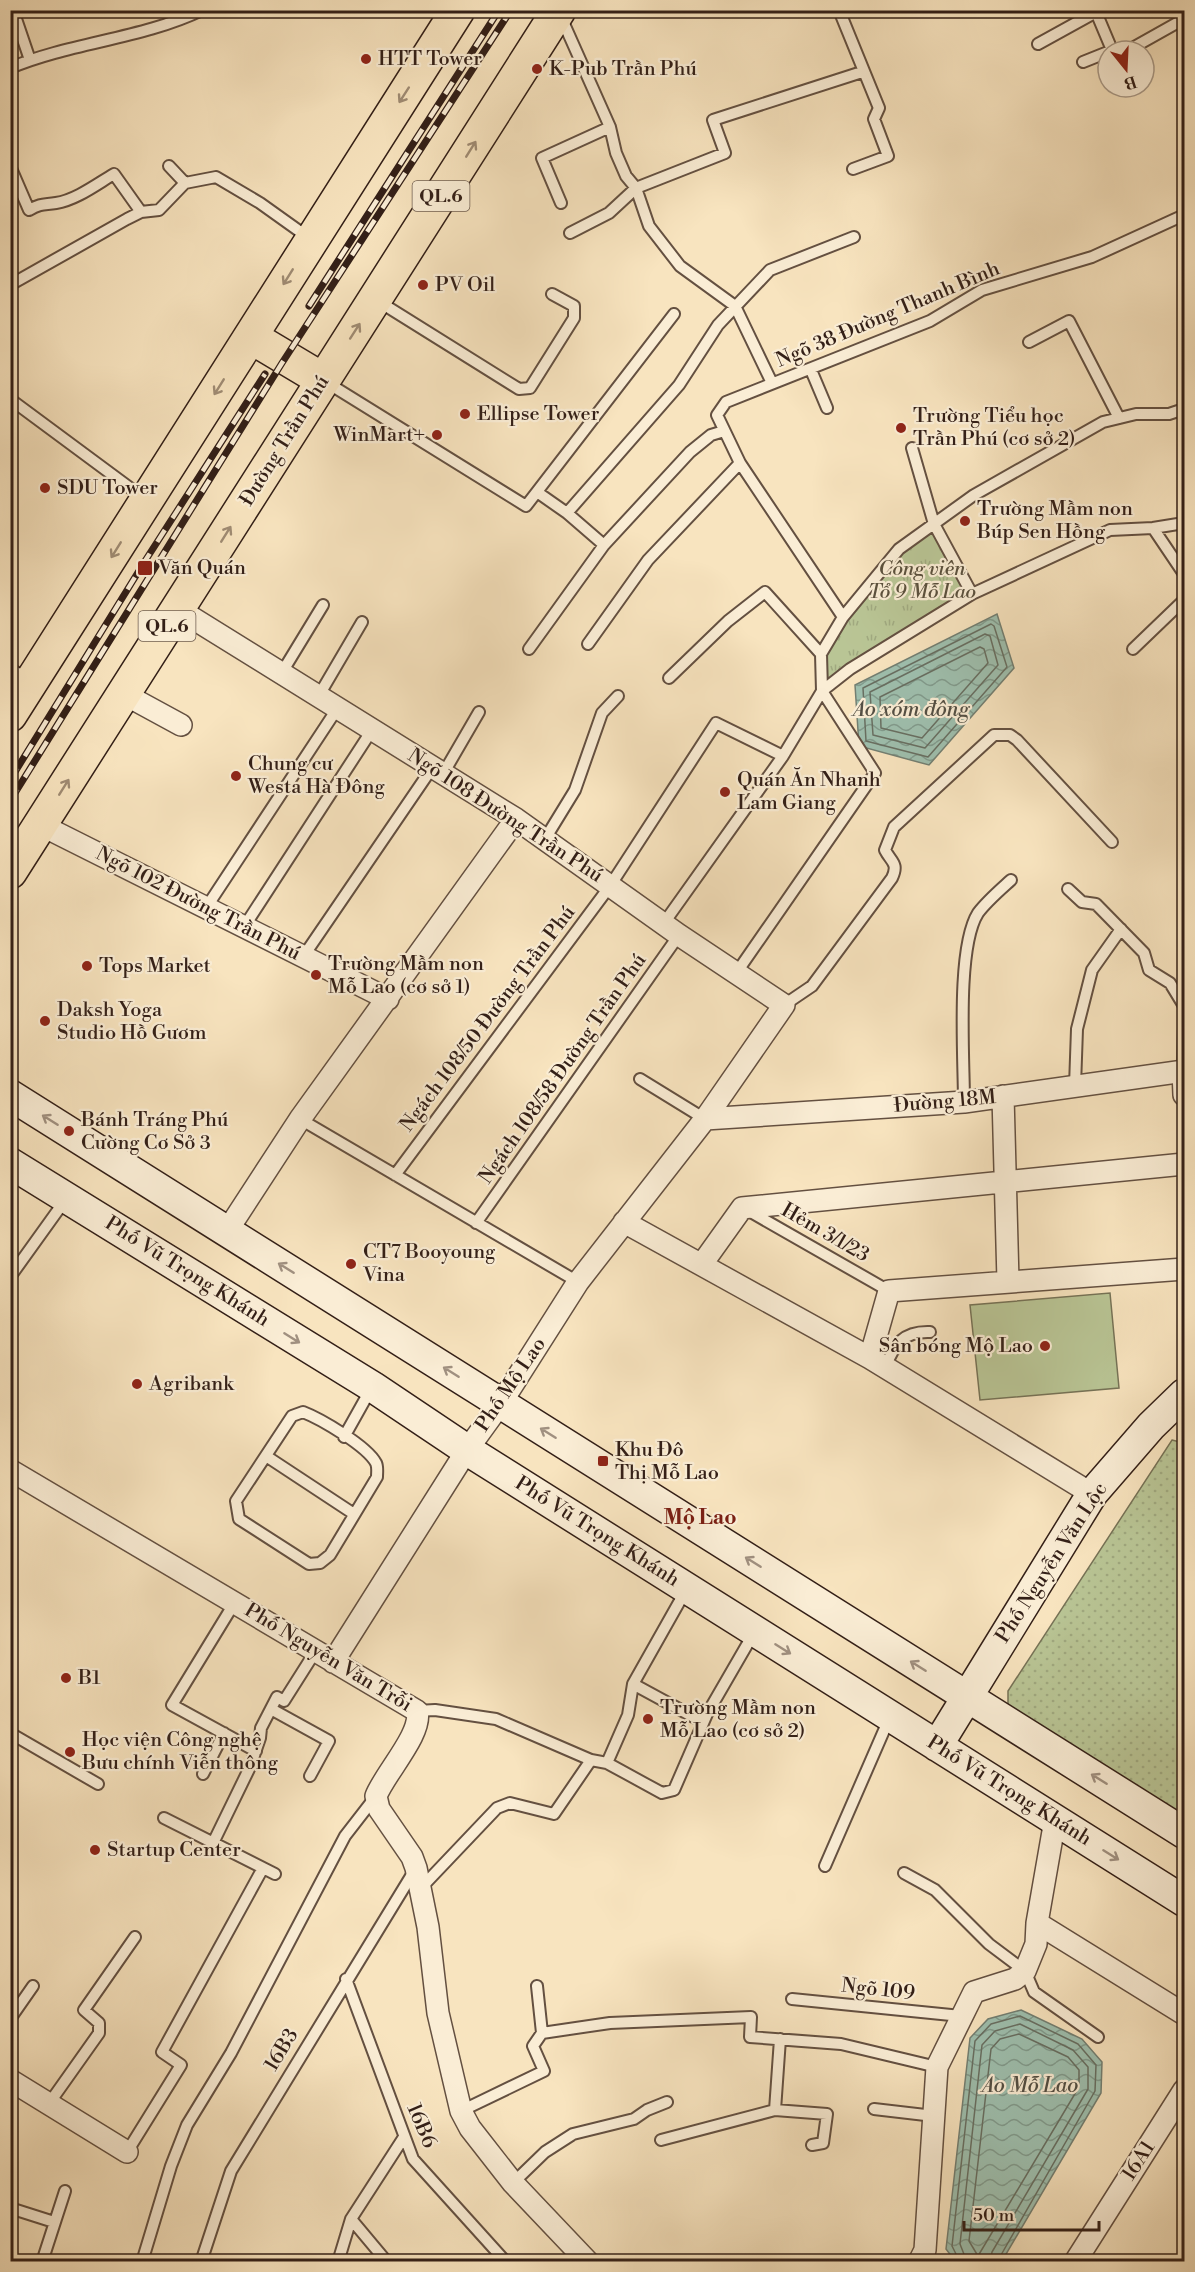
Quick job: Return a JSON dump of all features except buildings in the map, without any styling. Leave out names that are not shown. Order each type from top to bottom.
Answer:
[{"type":"highway","points":[[10,715],[21,675],[147,500],[458,10]]},
{"type":"highway","name":"Đường Trần Phú","points":[[10,872],[559,11]]},
{"type":"highway","points":[[251,337],[323,381]]},
{"type":"main road","points":[[10,1095],[1185,1833]]},
{"type":"main road","name":"Phố Vũ Trọng Khánh","points":[[10,1163],[373,1387],[467,1450],[1185,1901]]},
{"type":"main road","name":"Phố Nguyễn Văn Lộc","points":[[937,1746],[1092,1494],[1151,1426],[1185,1394]]},
{"type":"street","name":"Ngõ 108 Đường Trần Phú","points":[[178,609],[516,819],[784,1005]]},
{"type":"street","points":[[124,694],[181,725]]},
{"type":"street","points":[[227,1231],[300,1119],[516,819]]},
{"type":"street","name":"Ngõ 102 Đường Trần Phú","points":[[41,825],[388,999]]},
{"type":"street","name":"Phố Mộ Lao","points":[[324,1657],[501,1403],[578,1282],[705,1119],[784,1005]]},
{"type":"street","points":[[1184,1071],[1185,1095]]},
{"type":"street","name":"Đường 18M","points":[[705,1119],[963,1102],[1184,1071]]},
{"type":"street","points":[[1003,1096],[1008,1281]]},
{"type":"street","points":[[702,1264],[742,1208],[1185,1164]]},
{"type":"street","points":[[624,1222],[877,1363],[1092,1494]]},
{"type":"street","points":[[877,1363],[889,1291],[1185,1269]]},
{"type":"street","name":"Phố Nguyễn Văn Trỗi","points":[[10,1470],[417,1711],[419,1719],[414,1731],[376,1796]]},
{"type":"street","points":[[376,1796],[379,1809],[412,1857],[416,1868],[428,1927],[438,2013],[461,2111],[470,2128],[513,2183],[588,2262]]},
{"type":"street","points":[[921,2261],[925,2250],[937,2067],[974,1992],[1015,1979],[1025,1971],[1036,1944],[1037,1923],[1054,1820]]},
{"type":"street","points":[[1037,1923],[1185,2014]]},
{"type":"street","points":[[10,2080],[127,2152]]},
{"type":"street","name":"16A1","points":[[1075,2262],[1185,2090]]},
{"type":"lane","points":[[14,10],[30,60]]},
{"type":"lane","points":[[10,68],[30,60],[177,23],[202,10]]},
{"type":"lane","points":[[839,10],[862,72],[879,108],[874,119],[888,156],[853,169]]},
{"type":"lane","points":[[559,11],[610,127],[616,153],[626,176],[636,188],[649,226],[680,266],[735,306],[772,383]]},
{"type":"lane","points":[[1038,44],[1096,12],[1106,39]]},
{"type":"lane","points":[[1153,39],[1185,19]]},
{"type":"lane","points":[[1083,62],[1096,57]]},
{"type":"lane","points":[[570,232],[609,213],[636,188],[725,153],[712,120],[862,72]]},
{"type":"lane","points":[[561,203],[543,158],[610,127]]},
{"type":"lane","points":[[10,166],[28,210],[45,202],[56,203],[81,193],[114,174],[141,213]]},
{"type":"lane","points":[[169,166],[185,183]]},
{"type":"lane","points":[[10,285],[141,213],[159,210],[185,183],[216,177],[260,203],[312,239]]},
{"type":"lane","name":"Ngõ 38 Đường Thanh Bình","points":[[724,430],[717,415],[726,402],[930,321],[982,290],[1092,257],[1185,215]]},
{"type":"lane","points":[[567,513],[679,385],[702,346],[735,306],[770,270],[854,237]]},
{"type":"lane","points":[[375,299],[519,389],[530,388],[574,318],[574,306],[552,294]]},
{"type":"lane","points":[[323,381],[526,506],[674,314]]},
{"type":"lane","points":[[1029,342],[1069,321],[1119,418]]},
{"type":"lane","points":[[811,370],[827,408]]},
{"type":"lane","points":[[10,399],[147,500]]},
{"type":"lane","points":[[736,972],[875,773],[822,691],[821,654],[843,617],[899,549],[974,495],[1103,422],[1136,414],[1169,414],[1185,409]]},
{"type":"lane","points":[[529,649],[604,545],[690,453],[711,435],[724,430],[740,463],[843,617]]},
{"type":"lane","points":[[912,448],[934,524],[972,594]]},
{"type":"lane","points":[[588,644],[648,560],[740,463]]},
{"type":"lane","points":[[537,492],[567,513],[604,545]]},
{"type":"lane","points":[[822,691],[850,669],[972,594],[1110,530],[1153,528],[1185,523]]},
{"type":"lane","points":[[1153,528],[1185,573]]},
{"type":"lane","points":[[669,678],[728,621],[765,592],[821,654]]},
{"type":"lane","points":[[1133,649],[1185,600]]},
{"type":"lane","points":[[281,674],[323,605]]},
{"type":"lane","points":[[318,697],[362,622]]},
{"type":"lane","name":"Ngách 108/58 Đường Trần Phú","points":[[476,1223],[672,929],[822,691]]},
{"type":"lane","points":[[545,839],[574,790],[602,713],[618,696]]},
{"type":"lane","points":[[206,908],[337,709]]},
{"type":"lane","points":[[303,957],[479,712]]},
{"type":"lane","name":"Ngách 108/50 Đường Trần Phú","points":[[394,1174],[610,886],[716,723],[783,756]]},
{"type":"lane","points":[[244,927],[372,730]]},
{"type":"lane","points":[[784,1005],[812,986],[892,878],[896,869],[894,861],[885,850],[894,827],[994,735],[1010,735],[1017,740],[1112,842]]},
{"type":"lane","points":[[963,1102],[964,990],[966,958],[973,924],[979,913],[1011,880]]},
{"type":"lane","points":[[1068,890],[1082,902],[1096,904],[1144,953],[1149,970],[1170,983],[1185,1006]]},
{"type":"lane","points":[[1074,1086],[1077,1029],[1092,970],[1121,929]]},
{"type":"lane","points":[[1184,1071],[1185,1027]]},
{"type":"lane","points":[[640,1079],[705,1119]]},
{"type":"lane","points":[[300,1119],[578,1282]]},
{"type":"lane","points":[[10,1277],[66,1198]]},
{"type":"lane","name":"Hẻm 3/1/23","points":[[742,1208],[889,1291]]},
{"type":"lane","points":[[877,1363],[900,1339],[912,1333],[930,1332]]},
{"type":"lane","points":[[344,1437],[373,1387]]},
{"type":"lane","points":[[303,1412],[369,1454],[377,1465],[377,1477],[330,1555],[320,1563],[309,1564],[239,1520],[236,1501],[266,1456],[292,1416],[303,1412]]},
{"type":"lane","points":[[266,1456],[354,1514]]},
{"type":"lane","points":[[607,1763],[628,1714],[633,1684],[687,1589]]},
{"type":"lane","points":[[235,1602],[172,1705],[256,1751]]},
{"type":"lane","points":[[417,1711],[435,1710],[496,1719],[591,1760],[607,1763],[662,1793],[669,1794],[674,1790],[703,1722],[755,1631]]},
{"type":"lane","points":[[214,1841],[256,1751],[261,1728],[277,1697],[284,1701],[324,1657]]},
{"type":"lane","points":[[633,1684],[703,1722]]},
{"type":"lane","points":[[271,1709],[329,1741],[310,1776]]},
{"type":"lane","points":[[825,1866],[890,1716]]},
{"type":"lane","points":[[10,1733],[98,1784]]},
{"type":"lane","points":[[203,1774],[224,1733]]},
{"type":"lane","points":[[420,1890],[497,1808],[510,1803],[554,1814],[591,1760]]},
{"type":"lane","points":[[142,2262],[171,2166],[187,2125],[231,2053],[345,1836],[376,1796]]},
{"type":"lane","points":[[164,1818],[214,1841],[275,1874]]},
{"type":"lane","points":[[127,2152],[181,2066],[162,2052],[263,1868]]},
{"type":"lane","name":"16B3","points":[[201,2262],[231,2171],[346,1979],[416,1868]]},
{"type":"lane","points":[[904,1873],[935,1890],[989,1944],[1025,1971],[1034,1992],[1098,2037]]},
{"type":"lane","points":[[48,2105],[99,2033],[99,2023],[84,2010],[135,1936]]},
{"type":"lane","name":"16B6","points":[[346,1979],[413,2159],[506,2262]]},
{"type":"lane","points":[[10,2019],[33,1986]]},
{"type":"lane","points":[[461,2111],[544,2071],[533,2046],[542,2033],[537,1986]]},
{"type":"lane","name":"Ngõ 109","points":[[792,2000],[961,2016]]},
{"type":"lane","points":[[542,2033],[610,2023],[751,2018],[750,2037],[840,2044],[937,2067]]},
{"type":"lane","points":[[775,2110],[780,2039]]},
{"type":"lane","points":[[513,2183],[546,2152],[573,2134],[634,2119],[647,2110],[667,2102]]},
{"type":"lane","points":[[874,2109],[934,2116]]},
{"type":"lane","points":[[661,2140],[775,2110],[827,2114],[823,2143],[812,2145]]},
{"type":"lane","points":[[338,2262],[351,2219],[404,2137]]},
{"type":"lane","points":[[42,2262],[65,2191]]},
{"type":"lane","points":[[10,2208],[54,2222]]},
{"type":"lane","points":[[351,2219],[387,2262]]},
{"type":"green space","name":"Công viên Tổ 9 Mỗ Lao","points":[[934,524],[972,594],[822,691],[821,654],[899,549]]},
{"type":"green space","name":"Sân bóng Mộ Lao","points":[[1110,1293],[1119,1388],[980,1400],[970,1305]]},
{"type":"green space","points":[[1172,1440],[1184,1443],[1184,1821],[1008,1710],[1008,1691]]},
{"type":"water","name":"Ao xóm đông","points":[[997,614],[1014,668],[929,765],[859,746],[855,685]]},
{"type":"water","name":"Ao Mỗ Lao","points":[[1021,2010],[1082,2039],[1102,2062],[1101,2093],[1002,2261],[955,2261],[946,2249],[970,2038],[988,2019]]},
{"type":"railway","points":[[309,306],[499,10]]},
{"type":"railway","points":[[10,801],[282,363],[511,10]]},
{"type":"railway","points":[[10,780],[145,561],[265,374]]},
{"type":"place","name":"HTT Tower","points":[[366,59]]},
{"type":"place","name":"K-Pub Trần Phú","points":[[537,69]]},
{"type":"place","name":"PV Oil","points":[[423,285]]},
{"type":"place","name":"Ellipse Tower","points":[[465,414]]},
{"type":"place","name":"Trường Tiểu học Trần Phú (cơ sở 2)","points":[[901,428]]},
{"type":"place","name":"WinMart+","points":[[437,435]]},
{"type":"place","name":"SDU Tower","points":[[45,488]]},
{"type":"place","name":"Trường Mầm non Búp Sen Hồng","points":[[965,521]]},
{"type":"place","name":"Văn Quán","points":[[145,568]]},
{"type":"place","name":"Chung cư Westa Hà Đông","points":[[236,776]]},
{"type":"place","name":"Quán Ăn Nhanh Lam Giang","points":[[725,792]]},
{"type":"place","name":"Tops Market","points":[[87,966]]},
{"type":"place","name":"Trường Mầm non Mỗ Lao (cơ sở 1)","points":[[316,975]]},
{"type":"place","name":"Daksh Yoga Studio Hồ Gươm","points":[[45,1021]]},
{"type":"place","name":"Bánh Tráng Phú Cường Cơ Sở 3","points":[[69,1131]]},
{"type":"place","name":"CT7 Booyoung Vina","points":[[351,1264]]},
{"type":"place","name":"Sân bóng Mộ Lao","points":[[1045,1346]]},
{"type":"place","name":"Agribank","points":[[137,1384]]},
{"type":"place","name":"Khu Đô Thị Mỗ Lao","points":[[603,1461]]},
{"type":"place","name":"B1","points":[[66,1678]]},
{"type":"place","name":"Trường Mầm non Mỗ Lao (cơ sở 2)","points":[[648,1719]]},
{"type":"place","name":"Học viện Công nghệ Bưu chính Viễn thông","points":[[70,1752]]},
{"type":"place","name":"Startup Center","points":[[95,1850]]},
{"type":"district","name":"Mộ Lao","points":[[700,1518]]}]
